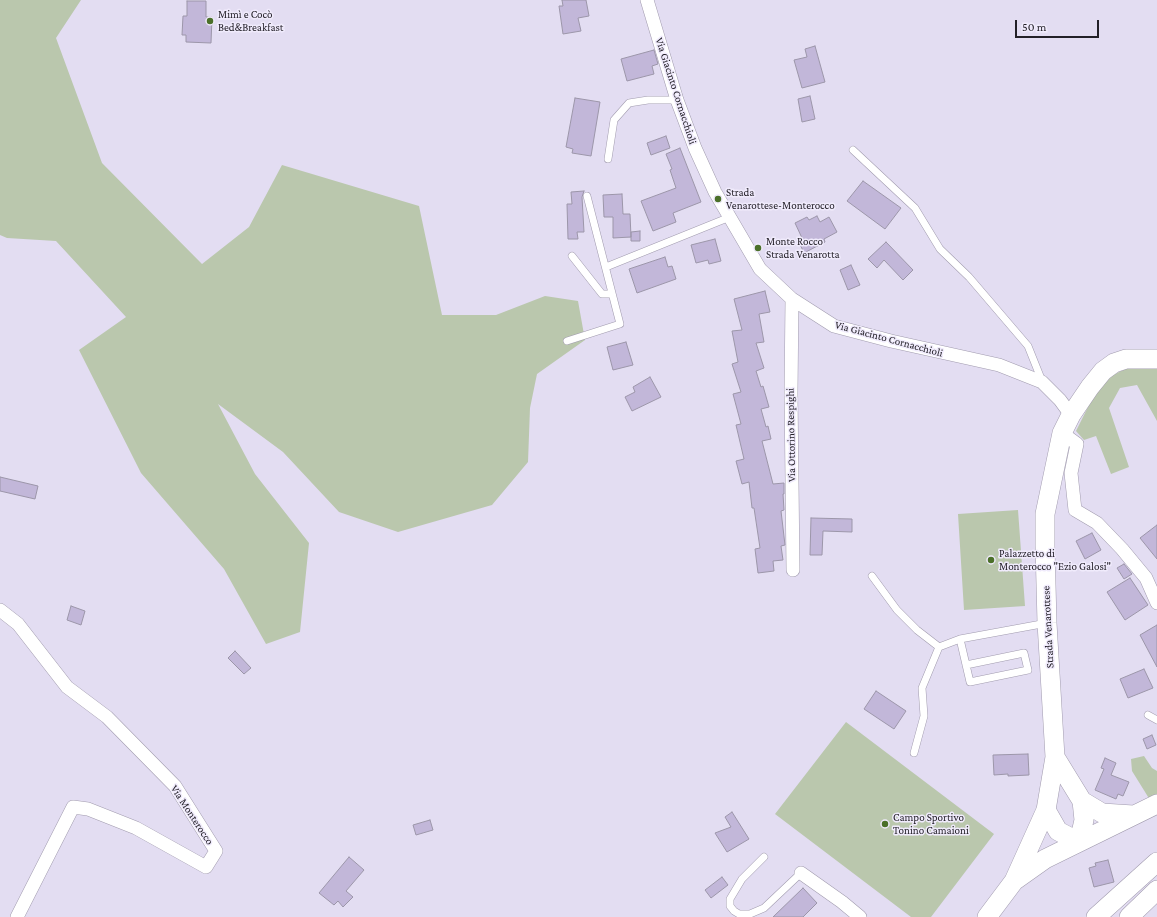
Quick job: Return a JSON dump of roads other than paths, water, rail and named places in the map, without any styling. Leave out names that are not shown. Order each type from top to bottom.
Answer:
[{"type":"main road","name":"Strada Venarottese","points":[[987,917],[1014,881],[1046,810],[1055,757],[1047,623],[1045,514],[1062,433],[1090,387],[1103,372],[1114,363],[1126,359],[1157,359]]},
{"type":"main road","name":"Strada Venarottese","points":[[1055,757],[1082,801],[1084,820],[1079,842]]},
{"type":"main road","name":"Strada Venarottese","points":[[1082,801],[1102,813],[1134,816]]},
{"type":"main road","name":"Strada Venarottese","points":[[1014,881],[1045,859],[1157,804]]},
{"type":"main road","points":[[1046,810],[1058,831],[1079,842]]},
{"type":"main road","points":[[1096,917],[1157,862]]},
{"type":"main road","points":[[1129,917],[1157,890]]},
{"type":"street","name":"Via Giacinto Cornacchioli","points":[[647,0],[677,100],[694,148],[716,192],[760,269],[792,300],[834,326],[906,345],[999,365],[1042,382],[1060,400],[1074,411]]},
{"type":"street","name":"Via Ottorino Respighi","points":[[792,300],[790,393],[793,570]]},
{"type":"street","points":[[1062,433],[1077,444],[1071,473],[1075,510],[1098,523],[1122,549],[1146,578],[1157,603]]},
{"type":"street","name":"Via Monterocco","points":[[0,610],[18,624],[67,687],[107,717],[175,786],[216,851],[206,867],[136,828],[88,809],[73,807],[17,917]]},
{"type":"street","points":[[801,873],[842,902],[860,917]]},
{"type":"lane","points":[[608,159],[614,120],[629,103],[648,100],[677,100]]},
{"type":"lane","points":[[853,150],[915,208],[940,249],[969,277],[1028,346],[1042,382]]},
{"type":"lane","points":[[567,341],[620,324],[587,196]]},
{"type":"lane","points":[[606,267],[730,217]]},
{"type":"lane","points":[[572,256],[602,294],[612,294]]},
{"type":"lane","points":[[872,576],[897,610],[917,630],[939,647]]},
{"type":"lane","points":[[914,753],[924,716],[922,688],[939,647],[960,639],[1047,623]]},
{"type":"lane","points":[[960,639],[966,665],[970,682],[1028,670],[1024,653],[966,665]]},
{"type":"lane","points":[[1148,715],[1157,720]]},
{"type":"lane","points":[[764,857],[742,879],[730,898],[730,906],[739,914],[750,914],[764,908],[801,873]]},
{"type":"place","name":"Mimì e Cocò Bed&Breakfast","points":[[210,21]]},
{"type":"place","name":"Strada Venarottese-Monterocco","points":[[718,199]]},
{"type":"place","name":"Monte Rocco Strada Venarotta","points":[[758,248]]},
{"type":"place","name":"Palazzetto di Monterocco \"Ezio Galosi\"","points":[[991,560]]},
{"type":"place","name":"Campo Sportivo Tonino Camaioni","points":[[885,824]]}]
